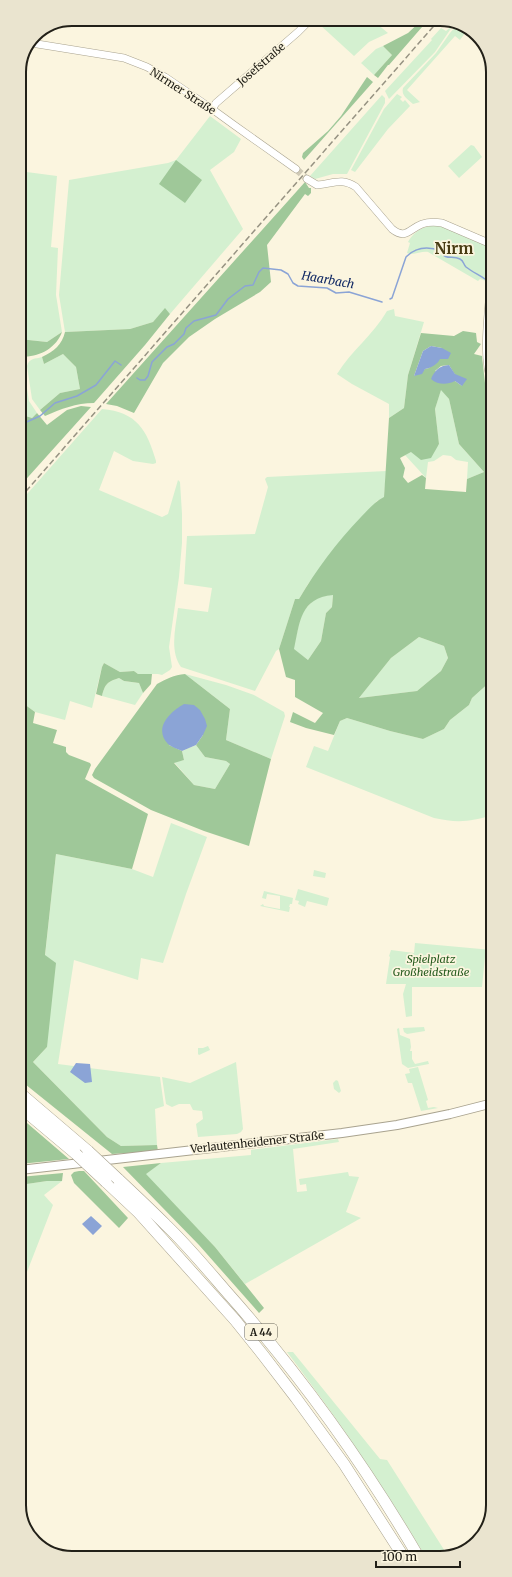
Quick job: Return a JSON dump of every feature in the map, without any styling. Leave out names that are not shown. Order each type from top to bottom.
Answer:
[{"type":"highway","name":"A 44","points":[[26,1098],[88,1151],[167,1226],[247,1314],[287,1363],[336,1429],[384,1501],[415,1551]]},
{"type":"highway","name":"A 44","points":[[26,1112],[76,1154],[139,1213],[235,1320],[296,1398],[344,1464],[399,1551]]},
{"type":"main road","name":"Verlautenheidener Straße","points":[[26,1169],[342,1133],[397,1125],[486,1105]]},
{"type":"street","name":"Josefstraße","points":[[212,108],[304,26]]},
{"type":"street","name":"Nirmer Straße","points":[[36,44],[124,58],[137,63],[165,77],[212,108],[234,126],[296,169]]},
{"type":"street","points":[[307,179],[317,185],[344,181],[350,183],[356,187],[392,229],[398,233],[407,233],[424,223],[436,222],[442,223],[486,241]]},
{"type":"green space","points":[[321,26],[380,26],[388,33],[369,42],[354,56]]},
{"type":"green space","points":[[416,26],[423,26],[378,78],[374,75],[392,55],[383,46],[408,33]]},
{"type":"green space","points":[[452,27],[435,52],[389,99],[385,91],[432,40],[431,39],[441,28],[446,31]]},
{"type":"green space","points":[[454,28],[465,33],[460,40],[455,36],[407,90],[420,102],[413,104],[404,95],[403,88],[436,53]]},
{"type":"green space","points":[[383,46],[392,55],[374,75],[361,63],[376,49]]},
{"type":"green space","points":[[367,77],[373,82],[304,160],[302,157],[303,153],[328,131],[341,116]]},
{"type":"green space","points":[[397,94],[402,97],[400,99],[403,102],[405,100],[410,106],[388,129],[355,172],[351,170],[384,109]]},
{"type":"green space","points":[[382,95],[385,98],[385,103],[347,174],[333,174],[315,179],[310,176]]},
{"type":"green space","points":[[210,116],[241,139],[234,152],[210,170],[243,229],[170,314],[165,309],[153,322],[130,329],[65,332],[59,295],[69,180],[168,163],[176,160]]},
{"type":"green space","points":[[471,145],[474,146],[482,157],[459,178],[448,166]]},
{"type":"green space","points":[[176,160],[202,180],[185,203],[159,184]]},
{"type":"green space","points":[[26,172],[57,176],[51,247],[58,248],[56,295],[62,332],[47,342],[26,340]]},
{"type":"green space","points":[[305,182],[309,188],[311,188],[311,193],[308,196],[305,194],[267,245],[271,282],[260,292],[215,319],[189,337],[163,363],[134,413],[117,406],[106,404]]},
{"type":"green space","points":[[430,226],[441,226],[486,246],[486,281],[480,279],[478,281],[428,252],[412,254],[407,253],[410,243],[408,242],[412,236],[423,228]]},
{"type":"green space","points":[[165,308],[170,314],[94,403],[75,405],[45,416],[40,410],[60,393],[80,389],[76,367],[63,354],[44,364],[42,357],[57,347],[62,341],[65,332],[130,329],[153,322]]},
{"type":"green space","points":[[394,309],[395,316],[424,322],[408,375],[404,408],[389,418],[389,404],[337,374],[387,311]]},
{"type":"green space","points":[[463,331],[476,333],[477,342],[481,344],[474,354],[482,356],[486,385],[486,685],[472,698],[469,705],[450,720],[444,729],[423,739],[347,718],[340,721],[334,735],[306,728],[290,722],[293,712],[315,723],[323,713],[295,697],[295,680],[286,677],[279,649],[295,599],[299,599],[312,577],[335,546],[371,506],[384,497],[389,418],[404,408],[408,375],[421,333],[454,336]],"holes":[[[431,346],[442,348],[429,368],[414,376],[423,351]],[[449,365],[462,386],[435,371],[441,366]],[[441,390],[449,399],[459,444],[484,472],[467,479],[466,492],[425,489],[426,478],[422,475],[408,483],[403,477],[405,468],[400,458],[411,452],[421,460],[431,458],[439,444],[435,409]],[[333,595],[332,607],[326,613],[321,641],[308,660],[294,649],[298,630],[303,613],[308,606],[322,597]],[[419,637],[444,646],[448,658],[441,671],[417,691],[359,698],[391,658]]]},
{"type":"green space","points":[[62,332],[55,343],[45,352],[26,357],[26,340],[47,342]]},
{"type":"green space","points":[[63,354],[76,367],[80,389],[60,393],[40,410],[32,399],[27,366],[28,363],[33,359],[42,357],[44,364]]},
{"type":"green space","points":[[26,382],[29,401],[37,413],[32,418],[26,416]]},
{"type":"green space","points":[[441,389],[449,399],[459,444],[484,472],[467,479],[468,462],[456,460],[451,456],[443,455],[434,461],[428,462],[426,478],[405,455],[439,445],[435,409]]},
{"type":"green space","points":[[81,406],[91,407],[26,479],[26,416],[32,418],[37,413],[47,425],[67,410]]},
{"type":"green space","points":[[102,409],[124,414],[139,424],[149,440],[156,463],[153,464],[133,461],[114,451],[99,490],[162,517],[168,514],[178,480],[180,482],[182,543],[179,577],[169,647],[172,667],[162,675],[138,674],[134,671],[120,672],[104,663],[92,708],[70,701],[65,720],[35,712],[26,705],[26,495]]},
{"type":"green space","points":[[386,471],[384,498],[377,501],[308,584],[299,599],[295,599],[279,649],[276,651],[255,691],[181,667],[177,660],[174,646],[178,608],[208,612],[212,588],[184,584],[187,536],[255,534],[268,487],[265,479],[267,477]]},
{"type":"green space","points":[[333,594],[332,607],[326,613],[321,641],[308,660],[293,649],[302,612],[316,598]]},
{"type":"green space","points":[[419,637],[444,646],[448,658],[441,671],[417,691],[359,698],[391,658]]},
{"type":"green space","points":[[104,663],[120,672],[134,671],[138,674],[152,674],[151,684],[143,693],[139,683],[124,681],[119,678],[107,684],[102,696],[96,694]]},
{"type":"green space","points":[[185,674],[226,685],[254,695],[284,712],[285,716],[271,759],[226,740],[230,709]]},
{"type":"green space","points":[[185,674],[230,709],[226,740],[271,759],[249,846],[204,831],[151,810],[94,778],[92,775],[157,684]],"holes":[[[203,735],[196,745],[205,757],[226,761],[230,764],[215,789],[194,785],[174,763],[184,760],[182,751],[169,745]]]},
{"type":"green space","points":[[119,678],[124,681],[139,683],[143,693],[135,705],[102,696],[107,684]]},
{"type":"green space","points":[[486,685],[486,817],[463,821],[449,821],[434,818],[306,767],[314,746],[328,751],[340,721],[347,718],[423,739],[444,729],[450,720],[469,705],[472,698]]},
{"type":"green space","points":[[26,705],[35,712],[33,723],[57,730],[53,743],[66,747],[66,752],[69,755],[90,763],[91,765],[85,779],[148,814],[132,869],[56,854],[45,955],[56,963],[47,1047],[33,1062],[107,1137],[121,1146],[157,1145],[158,1151],[112,1154],[26,1085]]},
{"type":"green space","points":[[196,745],[205,757],[226,761],[230,764],[215,789],[194,785],[174,762],[184,760],[182,751]]},
{"type":"green space","points":[[171,823],[207,837],[163,963],[141,958],[138,980],[74,960],[58,1064],[160,1077],[164,1106],[155,1109],[157,1145],[121,1146],[107,1137],[33,1062],[47,1047],[45,956],[56,854],[132,869],[153,877]]},
{"type":"green space","points":[[314,870],[326,873],[325,878],[313,876]]},
{"type":"green space","points":[[298,889],[329,898],[327,906],[307,901],[305,907],[298,904],[299,901],[295,900]]},
{"type":"green space","points":[[264,891],[293,898],[292,904],[290,904],[289,907],[289,912],[260,906],[263,904],[264,906],[280,909],[280,896],[267,894],[266,899],[262,898]]},
{"type":"green space","name":"Spielplatz Großheidstraße","points":[[415,943],[486,949],[482,987],[412,987],[412,1016],[406,1017],[403,994],[406,984],[386,984],[389,956],[391,950],[414,953]]},
{"type":"green space","points":[[424,1027],[425,1031],[407,1034],[404,1032],[403,1028]]},
{"type":"green space","points":[[399,1028],[400,1035],[410,1039],[410,1051],[412,1051],[412,1059],[415,1064],[428,1061],[429,1064],[408,1068],[402,1064],[397,1029]]},
{"type":"green space","points":[[208,1046],[210,1050],[199,1055],[198,1054],[198,1048]]},
{"type":"green space","points":[[236,1062],[243,1129],[237,1134],[198,1137],[196,1124],[203,1119],[202,1111],[193,1110],[190,1104],[179,1104],[172,1107],[166,1104],[162,1077],[190,1083]]},
{"type":"green space","points":[[418,1067],[428,1100],[426,1101],[428,1108],[438,1108],[421,1111],[412,1083],[408,1083],[405,1074],[410,1073],[409,1069]]},
{"type":"green space","points":[[336,1080],[338,1081],[341,1091],[339,1093],[334,1089],[333,1083]]},
{"type":"green space","points":[[26,1122],[69,1159],[26,1163]]},
{"type":"green space","points":[[338,1139],[339,1142],[293,1149],[297,1192],[307,1191],[306,1184],[300,1185],[299,1179],[348,1172],[349,1176],[359,1177],[346,1212],[361,1218],[245,1284],[215,1247],[145,1174],[161,1163],[251,1155],[251,1150]]},
{"type":"green space","points":[[161,1163],[146,1174],[215,1247],[264,1308],[259,1313],[199,1245],[123,1167]]},
{"type":"green space","points":[[84,1171],[128,1218],[119,1228],[74,1183],[71,1175],[74,1172]]},
{"type":"green space","points":[[63,1173],[62,1181],[47,1181],[26,1184],[26,1176]]},
{"type":"green space","points":[[47,1181],[62,1181],[44,1195],[53,1205],[26,1275],[26,1184]]},
{"type":"green space","points":[[287,1352],[293,1352],[380,1459],[387,1460],[445,1551],[422,1551],[393,1503],[324,1402]]},
{"type":"water","points":[[431,346],[442,348],[451,353],[448,359],[440,359],[434,366],[425,369],[422,374],[414,376],[423,351]]},
{"type":"water","points":[[449,365],[455,374],[467,379],[462,386],[455,381],[443,384],[431,379],[438,369]]},
{"type":"water","points":[[184,704],[194,705],[200,710],[207,726],[196,745],[182,751],[168,744],[162,732],[165,721],[173,711]]},
{"type":"water","points":[[76,1063],[90,1064],[92,1082],[85,1083],[70,1072]]},
{"type":"water","points":[[91,1216],[102,1226],[93,1235],[82,1224]]},
{"type":"waterway","name":"Haarbach","points":[[390,299],[392,298],[406,257],[414,251],[422,248],[436,249],[441,251],[447,257],[460,259],[466,267],[485,279]]},
{"type":"waterway","name":"Haarbach","points":[[137,378],[140,380],[145,380],[148,376],[152,362],[167,347],[174,344],[184,334],[186,328],[194,321],[216,315],[228,299],[245,286],[253,285],[259,272],[263,268],[281,270],[288,274],[293,283],[298,286],[327,288],[336,293],[349,292],[382,302]]},
{"type":"waterway","name":"Haarbach","points":[[26,422],[40,416],[55,403],[77,396],[96,385],[115,361],[121,365]]},
{"type":"tunnel","points":[[296,169],[307,179]]},
{"type":"railway","points":[[26,491],[434,26]]},
{"type":"district","name":"Nirm","points":[[454,249]]}]
